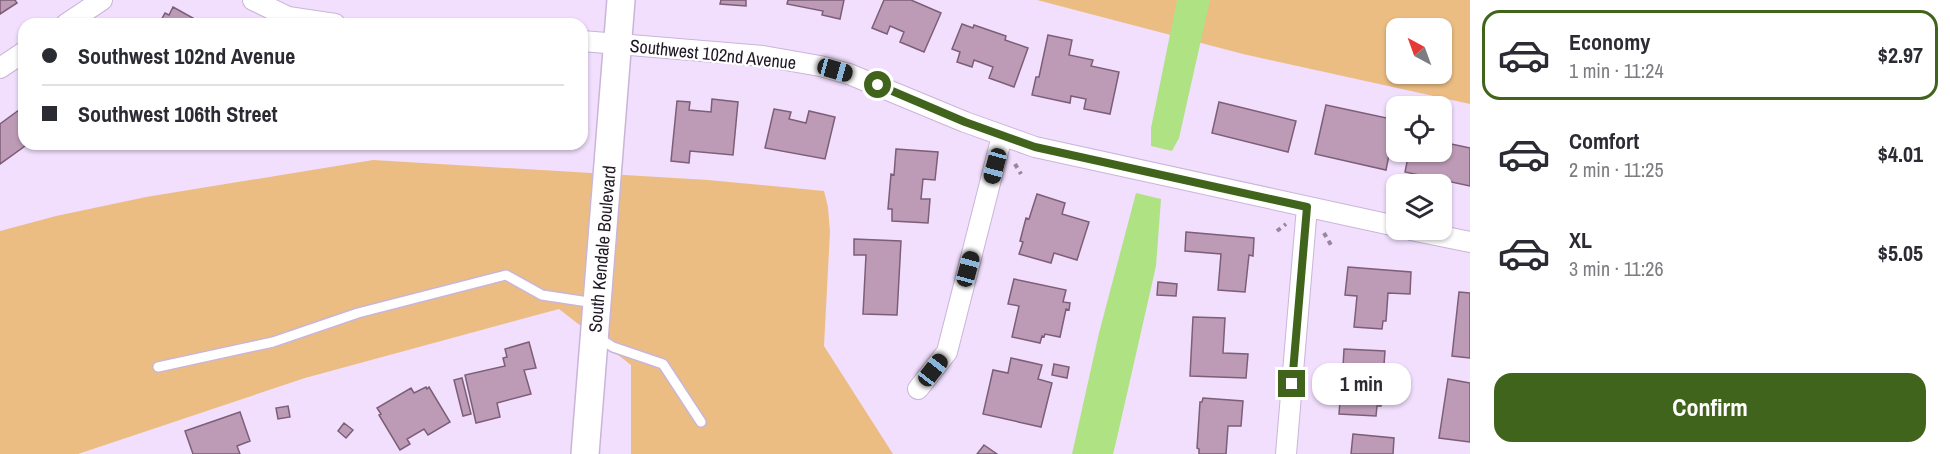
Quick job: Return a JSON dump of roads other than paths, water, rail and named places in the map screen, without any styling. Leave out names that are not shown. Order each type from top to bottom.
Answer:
[{"type":"street","points":[[75,18],[102,0]]},
{"type":"street","points":[[253,0],[288,16],[300,18]]},
{"type":"street","name":"South Kendale Boulevard","points":[[585,454],[621,0]]},
{"type":"street","name":"Southwest 102nd Avenue","points":[[588,42],[763,56],[820,66],[849,74],[1002,136],[1069,156],[1386,224]]},
{"type":"street","points":[[0,68],[18,56]]},
{"type":"street","points":[[918,389],[947,352],[1002,136]]},
{"type":"street","points":[[1286,454],[1307,207]]},
{"type":"street","points":[[1452,238],[1470,242]]},
{"type":"lane","points":[[158,367],[273,342],[358,313],[506,275],[542,295],[598,303]]},
{"type":"lane","points":[[595,336],[613,347],[663,364],[701,422]]}]
